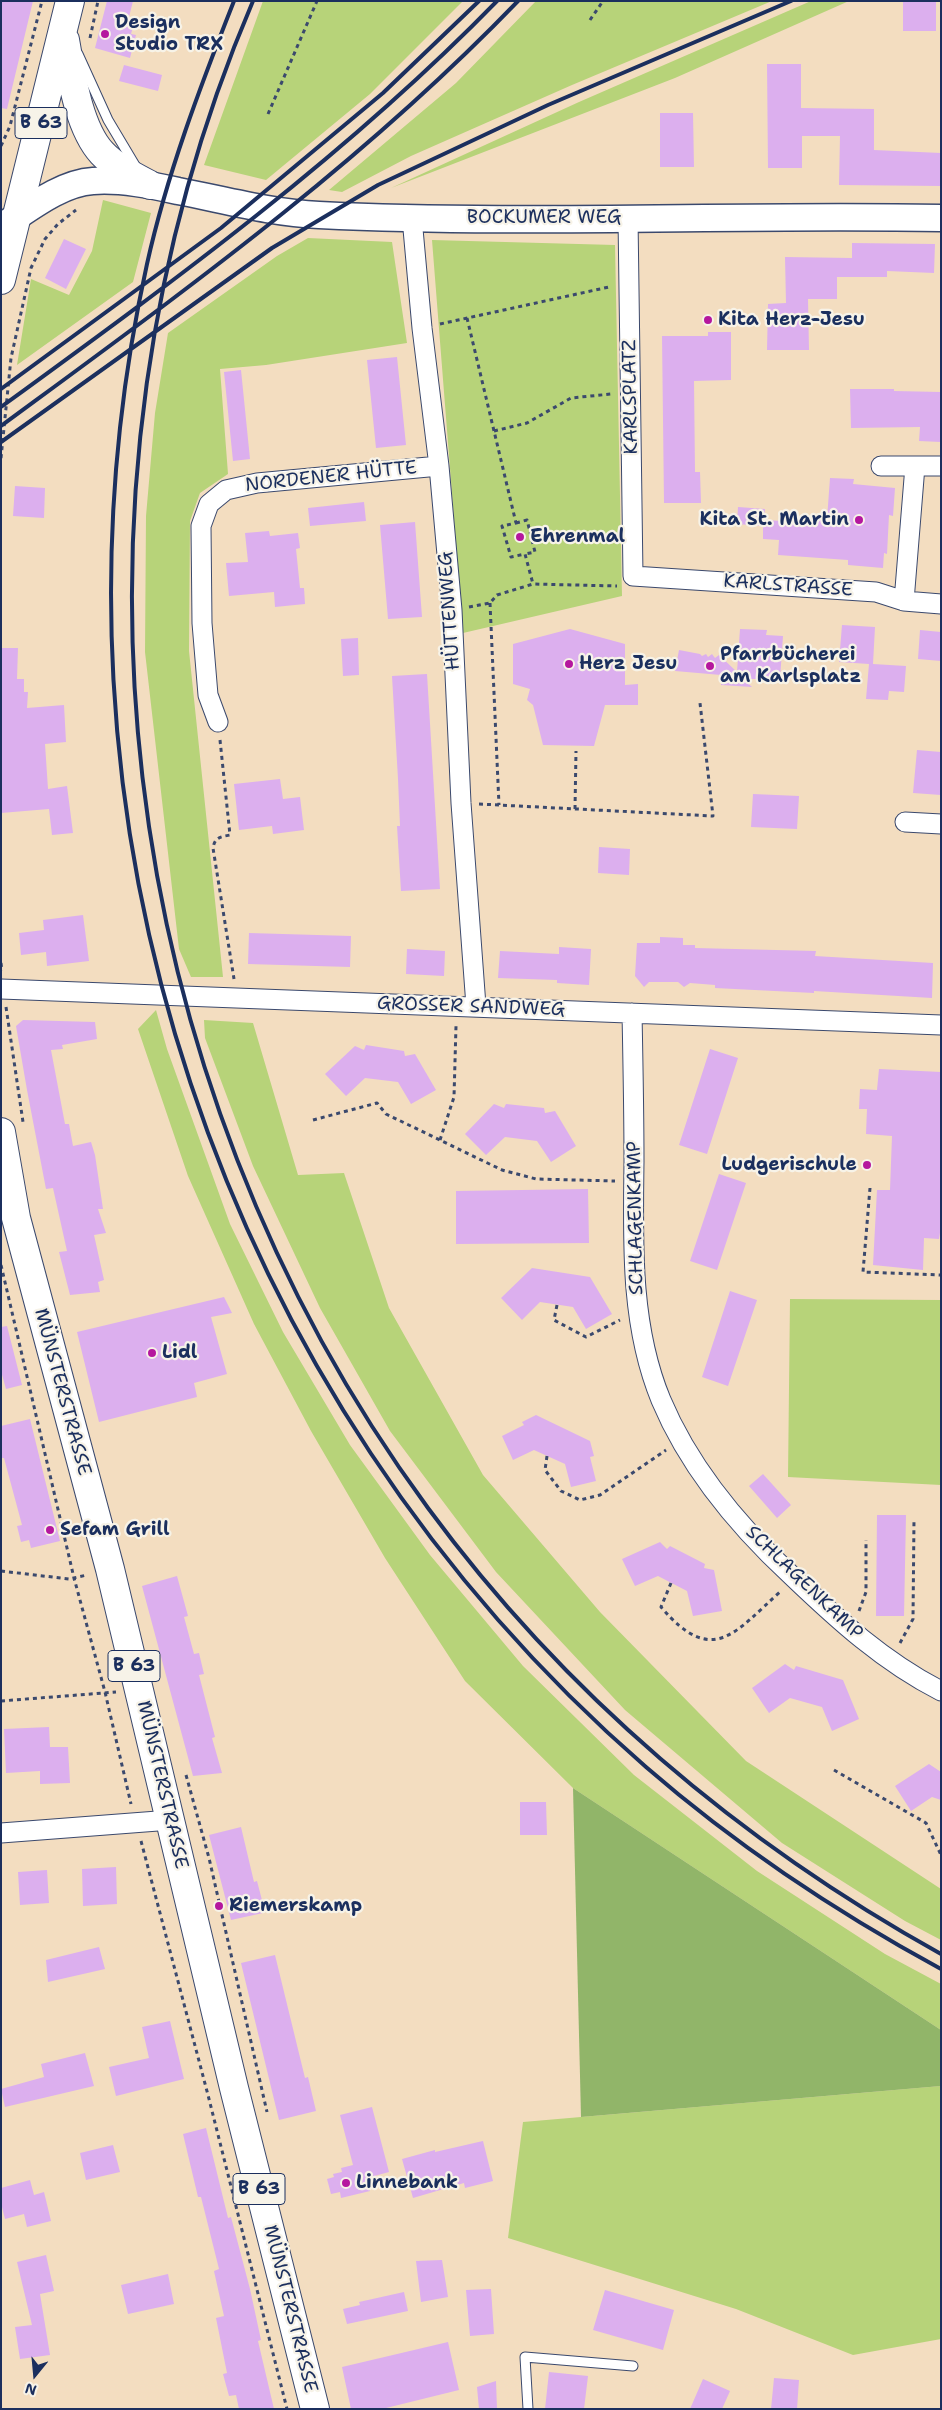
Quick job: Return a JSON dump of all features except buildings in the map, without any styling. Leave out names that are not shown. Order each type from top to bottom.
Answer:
[{"type":"main road","name":"B 63","points":[[1,280],[8,222],[42,121],[70,1]]},
{"type":"main road","name":"BOCKUMER WEG","points":[[63,28],[79,103],[92,139],[117,166],[150,185]]},
{"type":"main road","name":"BOCKUMER WEG","points":[[8,222],[35,204],[77,184],[101,181],[150,185],[258,207],[316,215],[412,218],[941,218]]},
{"type":"main road","name":"MÜNSTERSTRASSE","points":[[1,1132],[16,1218],[110,1569],[243,2125],[315,2409]]},
{"type":"street","name":"HÜTTENWEG","points":[[412,218],[422,328],[439,466],[452,610],[461,803],[476,1006]]},
{"type":"street","name":"KARLSPLATZ","points":[[628,218],[634,576]]},
{"type":"street","name":"NORDENER HÜTTE","points":[[218,722],[208,695],[202,623],[201,526],[209,504],[226,490],[257,483],[439,466]]},
{"type":"street","points":[[881,466],[941,466]]},
{"type":"street","points":[[904,601],[915,466]]},
{"type":"street","name":"KARLSTRASSE","points":[[634,576],[876,592],[904,601],[941,604]]},
{"type":"street","points":[[905,822],[941,824]]},
{"type":"street","name":"GROSSER SANDWEG","points":[[1,989],[941,1025]]},
{"type":"street","name":"SCHLAGENKAMP","points":[[632,1013],[634,1266],[638,1311],[650,1366],[661,1399],[681,1440],[702,1475],[726,1507],[771,1556],[851,1630],[890,1660],[941,1691]]},
{"type":"street","points":[[1,1833],[171,1820]]},
{"type":"lane","points":[[528,2409],[525,2357],[633,2366]]},
{"type":"path","points":[[1,146],[10,126],[42,1]]},
{"type":"path","points":[[268,114],[317,1]]},
{"type":"path","points":[[590,20],[603,1]]},
{"type":"path","points":[[1,458],[12,358],[31,268],[45,238],[58,224],[78,209],[77,184]]},
{"type":"path","points":[[438,325],[630,283]]},
{"type":"path","points":[[467,318],[516,523]]},
{"type":"path","points":[[494,431],[527,423],[571,398],[631,392]]},
{"type":"path","points":[[527,520],[535,552],[511,557],[502,526],[516,523],[527,520]]},
{"type":"path","points":[[525,554],[533,584]]},
{"type":"path","points":[[452,610],[490,603],[497,595],[533,584],[622,587],[634,576]]},
{"type":"path","points":[[490,603],[499,805]]},
{"type":"path","points":[[461,803],[713,816],[700,703]]},
{"type":"path","points":[[218,722],[230,835],[218,837],[214,841],[213,848],[224,930],[238,999]]},
{"type":"path","points":[[574,809],[576,751]]},
{"type":"path","points":[[440,1140],[454,1097],[457,1005]]},
{"type":"path","points":[[313,1120],[377,1103],[386,1114],[502,1170],[536,1179],[634,1182]]},
{"type":"path","points":[[870,1188],[863,1272],[941,1275]]},
{"type":"path","points":[[557,1305],[554,1320],[586,1337],[638,1311]]},
{"type":"path","points":[[547,1456],[545,1470],[561,1491],[580,1500],[600,1495],[681,1440]]},
{"type":"path","points":[[890,1660],[913,1619],[914,1519]]},
{"type":"path","points":[[851,1630],[866,1592],[866,1540]]},
{"type":"path","points":[[1,1571],[69,1579],[110,1569]]},
{"type":"path","points":[[671,1583],[661,1607],[674,1622],[693,1636],[714,1641],[732,1635],[794,1579]]},
{"type":"path","points":[[1,1701],[139,1690]]},
{"type":"path","points":[[834,1770],[926,1823],[941,1855]]},
{"type":"green space","points":[[263,1],[463,1],[370,94],[266,180],[204,165]]},
{"type":"green space","points":[[536,1],[772,1],[572,85],[411,156],[342,192],[329,190],[456,83]]},
{"type":"green space","points":[[811,1],[849,1],[675,78],[391,188],[579,102]]},
{"type":"green space","points":[[103,200],[151,213],[133,282],[17,365],[31,279],[69,295],[92,251]]},
{"type":"green space","points":[[308,238],[392,242],[407,343],[266,365],[220,369],[228,474],[200,493],[190,521],[189,651],[223,977],[191,977],[179,949],[145,652],[146,516],[155,413],[168,333],[277,256]]},
{"type":"green space","points":[[432,240],[615,245],[622,596],[463,633]]},
{"type":"green space","points":[[156,1010],[167,1049],[230,1224],[283,1332],[350,1445],[430,1555],[523,1666],[634,1775],[757,1871],[885,1954],[941,1984],[941,2030],[573,1788],[465,1681],[385,1558],[311,1431],[254,1324],[188,1176],[138,1029]]},
{"type":"green space","points":[[204,1020],[253,1023],[298,1175],[344,1173],[389,1308],[483,1475],[600,1612],[746,1761],[941,1889],[941,1940],[905,1921],[782,1843],[625,1710],[496,1572],[390,1431],[320,1308],[253,1166],[205,1038]]},
{"type":"green space","points":[[790,1299],[941,1300],[941,1485],[788,1477]]},
{"type":"green space","points":[[573,1788],[941,2030],[941,2086],[581,2117]]},
{"type":"green space","points":[[941,2086],[941,2339],[853,2355],[736,2309],[508,2238],[523,2122]]},
{"type":"railway","points":[[234,1],[185,131],[155,230],[147,264],[116,472],[113,680],[139,884],[191,1083],[268,1274],[371,1453],[497,1619],[646,1767],[680,1796],[788,1876],[863,1924],[941,1969]]},
{"type":"railway","points":[[253,1],[187,189],[147,383],[132,580],[142,777],[178,971],[237,1160],[321,1340],[428,1508],[481,1576],[537,1640],[597,1701],[660,1759],[727,1813],[796,1864],[867,1911],[941,1954]]},
{"type":"railway","points":[[1,389],[221,228],[383,93],[479,1]]},
{"type":"railway","points":[[1,407],[194,264],[320,164],[381,112],[497,1]]},
{"type":"railway","points":[[1,426],[203,276],[333,172],[458,61],[518,1]]},
{"type":"railway","points":[[1,442],[272,248],[378,185],[548,105],[791,1]]},
{"type":"place","name":"Design Studio TRX","points":[[105,34]]},
{"type":"place","name":"Kita Herz-Jesu","points":[[708,320]]},
{"type":"place","name":"Kita St. Martin","points":[[859,520]]},
{"type":"place","name":"Ehrenmal","points":[[520,537]]},
{"type":"place","name":"Herz Jesu","points":[[569,664]]},
{"type":"place","name":"Pfarrbücherei am Karlsplatz","points":[[710,666]]},
{"type":"place","name":"Ludgerischule","points":[[867,1165]]},
{"type":"place","name":"Lidl","points":[[152,1353]]},
{"type":"place","name":"Sefam Grill","points":[[50,1530]]},
{"type":"place","name":"Riemerskamp","points":[[219,1906]]},
{"type":"place","name":"Linnebank","points":[[346,2183]]}]
